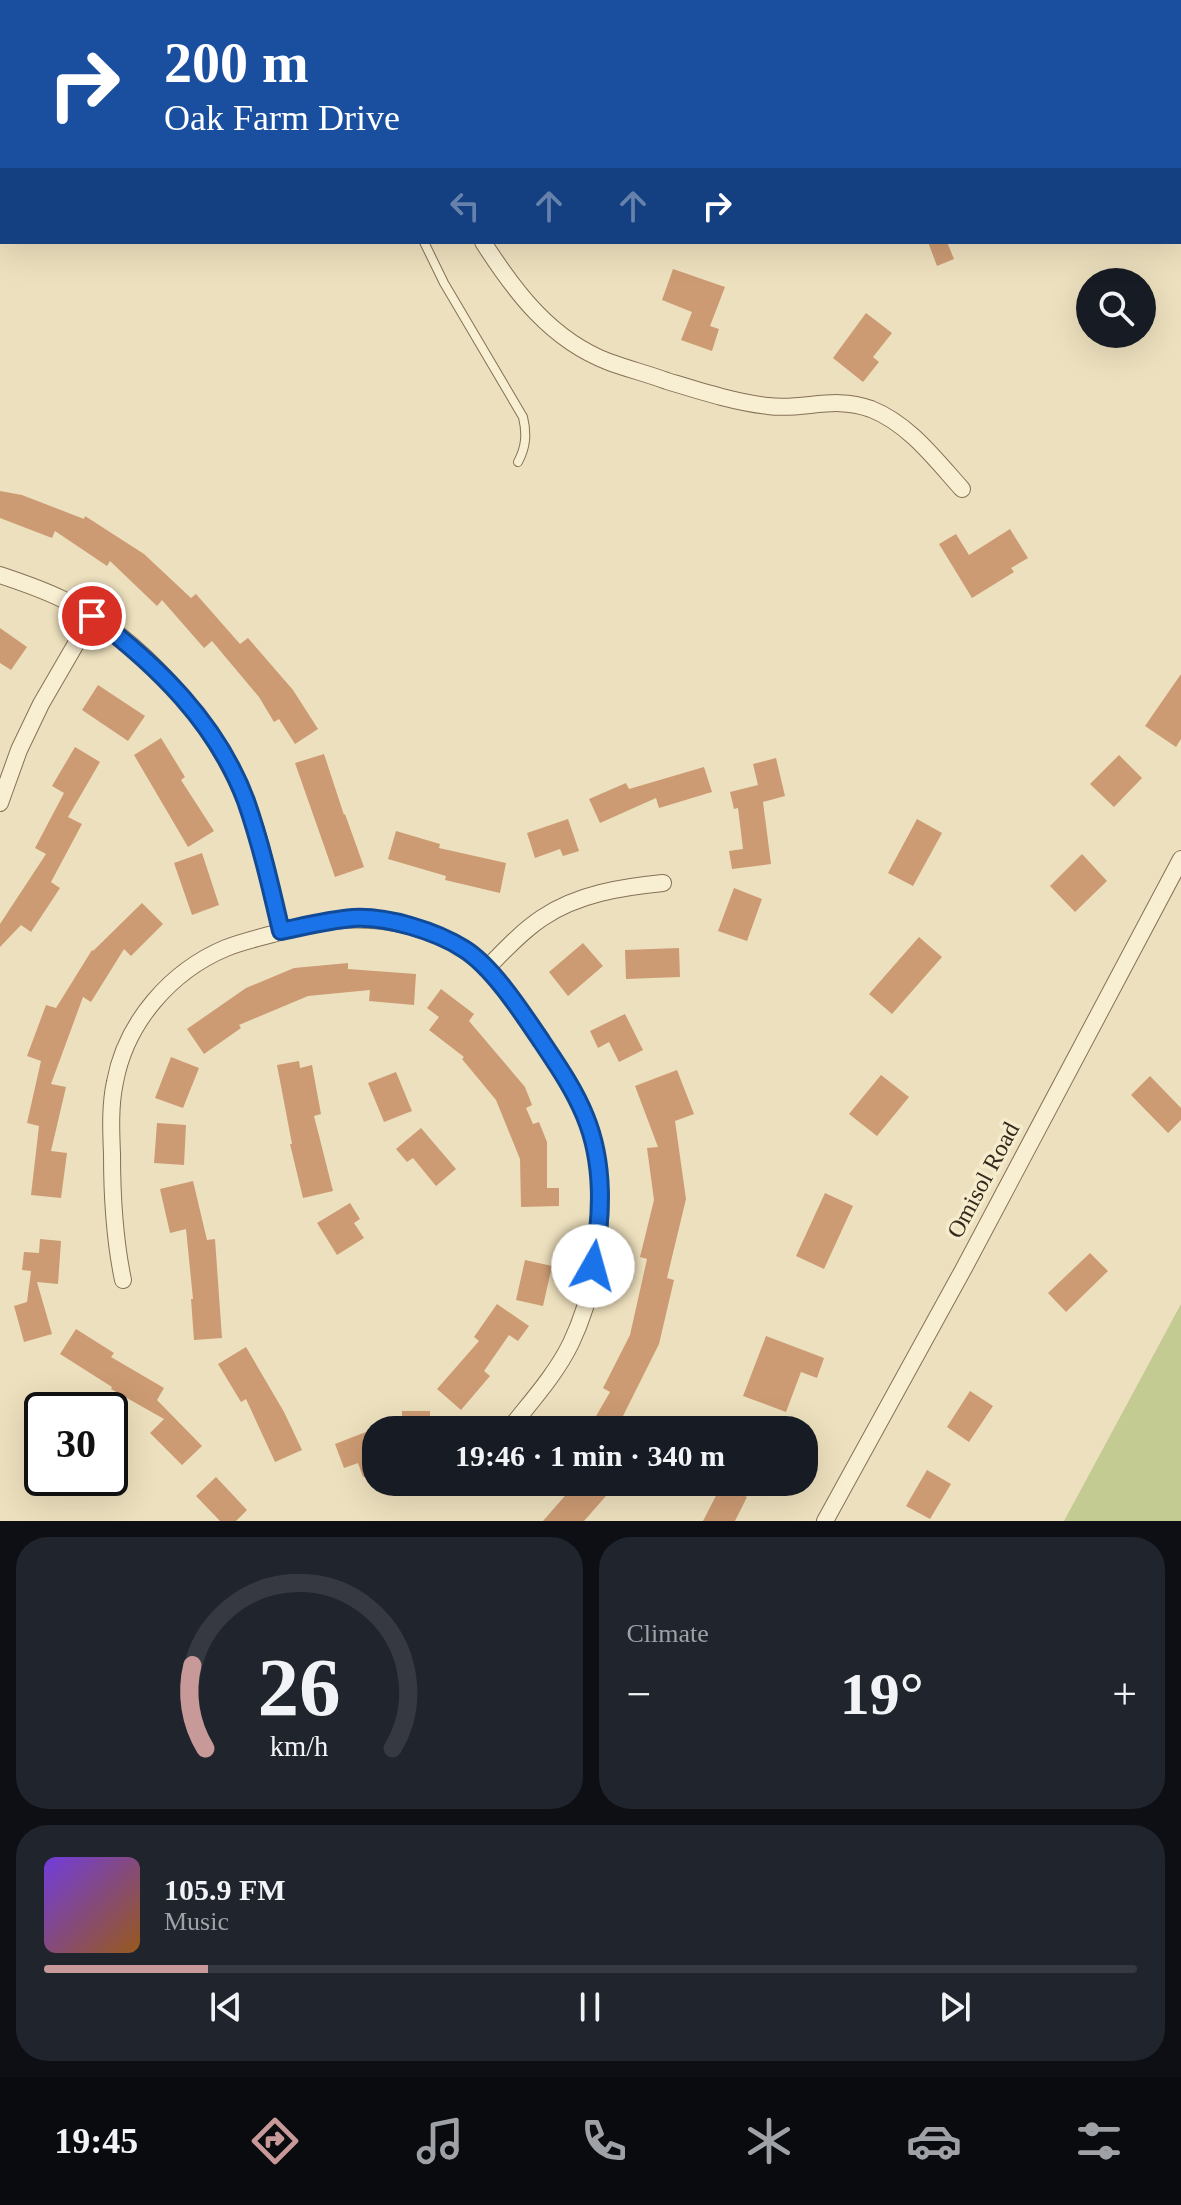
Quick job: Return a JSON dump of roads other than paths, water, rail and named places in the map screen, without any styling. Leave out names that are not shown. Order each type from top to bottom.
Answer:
[{"type":"street","points":[[484,244],[532,310],[580,348],[607,361],[710,394],[789,407],[824,402],[847,403],[869,409],[891,418],[909,432],[962,489]]},
{"type":"street","points":[[0,575],[64,599],[92,616],[132,646],[163,675],[206,727],[245,798],[260,844],[281,931]]},
{"type":"street","points":[[0,803],[19,750],[41,704],[92,616]]},
{"type":"street","name":"Omisol Road","points":[[825,1521],[963,1270],[1181,859]]},
{"type":"street","points":[[486,969],[543,917],[568,904],[621,888],[663,883]]},
{"type":"street","points":[[123,1280],[113,1212],[111,1108],[115,1080],[126,1047],[153,1002],[200,962],[228,947],[281,931],[354,918],[373,918],[437,935],[466,950],[524,1014],[571,1087],[594,1141],[599,1168],[600,1207],[596,1250],[591,1283],[580,1320],[570,1346],[549,1380],[520,1416]]},
{"type":"lane","points":[[425,244],[444,283],[523,417],[525,444],[518,462]]}]
